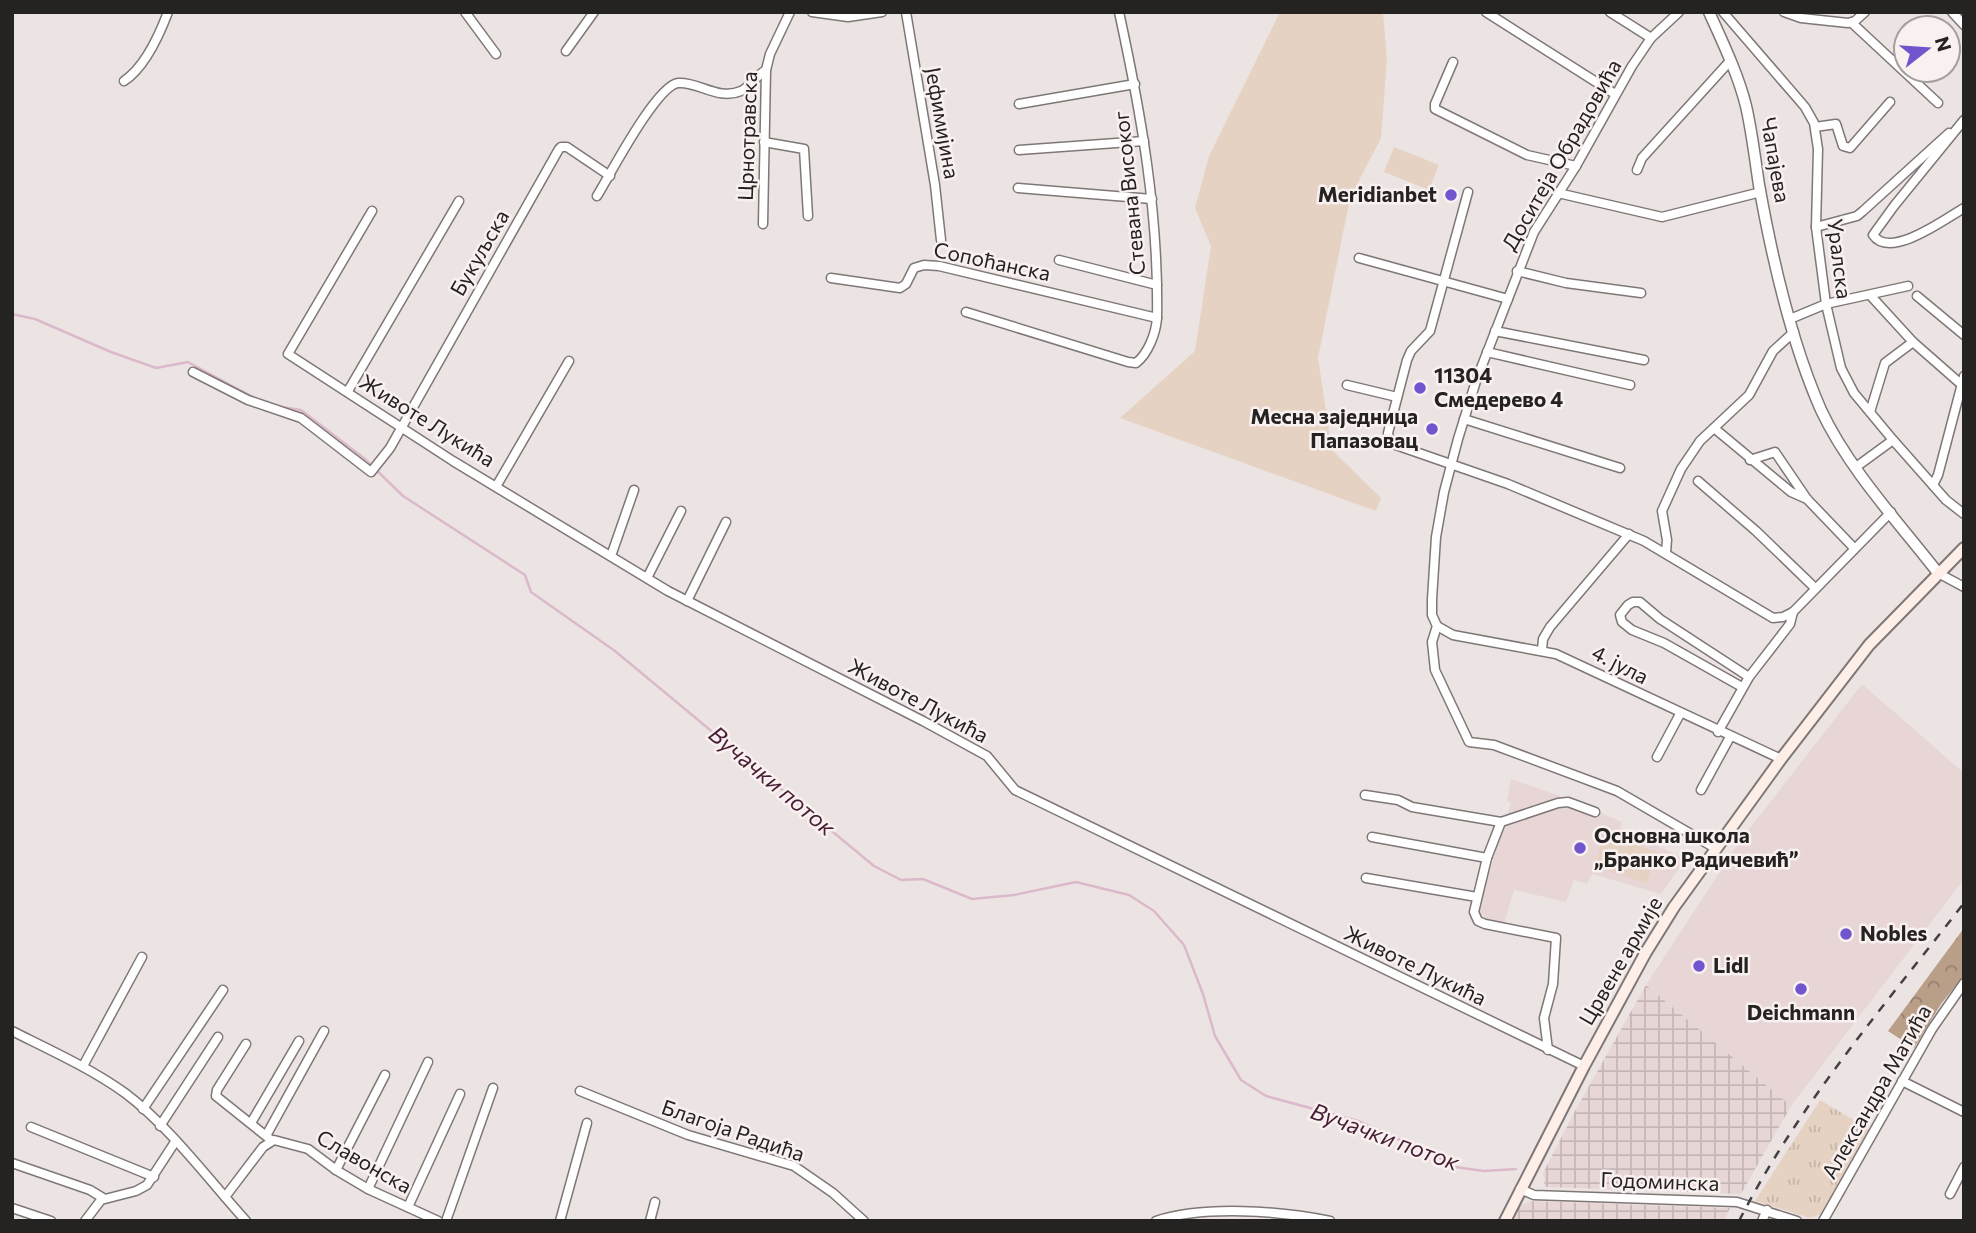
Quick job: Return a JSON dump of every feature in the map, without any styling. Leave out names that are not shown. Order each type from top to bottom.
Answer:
[{"type":"main road","name":"Црвене армије","points":[[1505,1221],[1646,952],[1715,848],[1869,645],[1964,548]]},
{"type":"street","points":[[124,81],[134,74],[142,62],[167,12]]},
{"type":"street","points":[[465,12],[496,54]]},
{"type":"street","points":[[566,51],[594,12]]},
{"type":"street","name":"Црнотравска","points":[[763,224],[766,70],[770,54],[790,12]]},
{"type":"street","points":[[812,12],[848,17],[882,12]]},
{"type":"street","name":"Јефимијина","points":[[906,12],[935,185],[941,240]]},
{"type":"street","name":"Стевана Високог","points":[[966,312],[1133,363],[1142,358],[1157,318],[1152,199],[1135,84],[1119,12]]},
{"type":"street","points":[[1486,12],[1615,94]]},
{"type":"street","points":[[1610,12],[1651,38]]},
{"type":"street","name":"Доситеја Обрадовића","points":[[1679,12],[1651,38],[1615,94],[1576,166],[1534,233],[1517,271],[1464,419],[1451,465],[1436,537],[1432,615],[1437,626],[1432,642],[1435,670],[1469,742],[1494,745],[1616,791],[1715,848]]},
{"type":"street","name":"Чапајева","points":[[1709,12],[1746,107],[1777,272],[1820,407],[1856,467],[1938,573]]},
{"type":"street","name":"Уралска","points":[[1723,12],[1805,107],[1815,127],[1818,149],[1816,226],[1826,304],[1844,378],[1893,440],[1933,485],[1964,514]]},
{"type":"street","points":[[1784,12],[1801,18],[1852,23],[1938,103]]},
{"type":"street","points":[[1852,23],[1865,12]]},
{"type":"street","points":[[1952,12],[1964,25]]},
{"type":"street","points":[[1637,170],[1642,158],[1730,61]]},
{"type":"street","points":[[1453,62],[1435,109],[1527,155],[1576,166]]},
{"type":"street","points":[[597,196],[655,102],[672,85],[681,83],[710,92],[734,93],[744,90],[766,70]]},
{"type":"street","points":[[1019,104],[1135,84]]},
{"type":"street","points":[[1815,127],[1837,125],[1842,144],[1848,148],[1890,102]]},
{"type":"street","points":[[1964,120],[1873,235],[1888,244],[1902,241],[1964,208]]},
{"type":"street","points":[[1816,226],[1857,216],[1957,128]]},
{"type":"street","points":[[1019,150],[1144,141]]},
{"type":"street","points":[[764,142],[804,149],[807,216]]},
{"type":"street","name":"Букуљска","points":[[193,372],[248,400],[301,418],[371,472],[401,426],[559,149],[567,147],[610,176]]},
{"type":"street","points":[[1018,188],[1152,199]]},
{"type":"street","points":[[1468,192],[1430,331],[1411,351],[1396,397],[1388,433],[1390,443],[1519,488],[1629,534],[1666,552],[1773,618],[1793,612],[1891,512]]},
{"type":"street","points":[[1558,193],[1662,217],[1761,192]]},
{"type":"street","points":[[348,391],[459,201]]},
{"type":"street","name":"Животе Лукића","points":[[372,211],[288,354],[453,461],[687,601],[923,720],[987,756],[1015,790],[1584,1066]]},
{"type":"street","points":[[1359,258],[1507,299]]},
{"type":"street","points":[[1059,260],[1157,285]]},
{"type":"street","name":"Сопоћанска","points":[[831,278],[900,288],[906,284],[914,268],[929,264],[1002,279],[1157,318]]},
{"type":"street","points":[[1517,271],[1577,285],[1641,293]]},
{"type":"street","points":[[1790,318],[1826,304],[1908,286]]},
{"type":"street","points":[[1870,295],[1913,342],[1963,380],[1933,485]]},
{"type":"street","points":[[1917,296],[1964,335]]},
{"type":"street","points":[[1495,331],[1644,360]]},
{"type":"street","points":[[1666,552],[1667,540],[1662,518],[1664,505],[1681,469],[1694,449],[1749,395],[1773,351],[1794,332]]},
{"type":"street","points":[[1870,412],[1885,363],[1913,342]]},
{"type":"street","points":[[1487,352],[1630,385]]},
{"type":"street","points":[[496,485],[569,361]]},
{"type":"street","points":[[1347,385],[1396,397]]},
{"type":"street","points":[[1464,419],[1620,468]]},
{"type":"street","points":[[1714,428],[1791,492],[1807,499]]},
{"type":"street","points":[[1856,467],[1893,440]]},
{"type":"street","points":[[1751,460],[1775,452],[1807,499],[1854,548]]},
{"type":"street","points":[[1698,481],[1756,531],[1815,588]]},
{"type":"street","points":[[611,556],[634,490]]},
{"type":"street","points":[[648,578],[681,511]]},
{"type":"street","points":[[687,601],[726,522]]},
{"type":"street","points":[[1542,650],[1543,639],[1550,627],[1629,534]]},
{"type":"street","points":[[1938,573],[1964,587]]},
{"type":"street","points":[[1742,687],[1664,643],[1632,630],[1622,622],[1620,615],[1628,605],[1640,602],[1660,619],[1749,677]]},
{"type":"street","points":[[1718,732],[1742,687],[1790,624],[1793,612]]},
{"type":"street","points":[[1780,618],[1785,631]]},
{"type":"street","name":"4. јула","points":[[1437,626],[1453,635],[1542,650],[1568,659],[1780,759]]},
{"type":"street","points":[[1657,757],[1680,714]]},
{"type":"street","points":[[1701,790],[1730,737]]},
{"type":"street","points":[[1365,795],[1398,800],[1412,807],[1501,822],[1568,802],[1595,813]]},
{"type":"street","points":[[1501,822],[1487,858],[1474,912],[1480,922],[1556,939],[1553,984],[1544,1018],[1548,1050]]},
{"type":"street","points":[[1372,837],[1487,858]]},
{"type":"street","points":[[1366,878],[1477,897]]},
{"type":"street","points":[[83,1066],[142,957]]},
{"type":"street","name":"Александра Матића","points":[[1823,1221],[1931,1029],[1964,983]]},
{"type":"street","points":[[143,1109],[223,990]]},
{"type":"street","points":[[12,1031],[83,1066],[123,1092],[160,1126],[246,1221]]},
{"type":"street","points":[[225,1197],[269,1137],[324,1031]]},
{"type":"street","points":[[160,1126],[218,1037]]},
{"type":"street","points":[[251,1123],[299,1041]]},
{"type":"street","name":"Славонска","points":[[246,1044],[217,1090],[216,1096],[269,1137],[302,1146],[368,1189],[438,1221]]},
{"type":"street","points":[[368,1189],[428,1062]]},
{"type":"street","points":[[336,1170],[384,1074]]},
{"type":"street","points":[[1902,1081],[1964,1112]]},
{"type":"street","points":[[446,1221],[493,1088]]},
{"type":"street","name":"Благоја Радића","points":[[580,1091],[688,1135],[794,1166],[833,1193],[864,1221]]},
{"type":"street","points":[[408,1207],[460,1094]]},
{"type":"street","points":[[560,1221],[587,1123]]},
{"type":"street","points":[[31,1127],[154,1177]]},
{"type":"street","points":[[85,1221],[103,1198],[144,1187],[154,1177],[175,1142]]},
{"type":"street","points":[[12,1163],[90,1190],[103,1198]]},
{"type":"street","points":[[1950,1194],[1964,1167]]},
{"type":"street","name":"Годоминска","points":[[1520,1189],[1534,1195],[1737,1202],[1797,1221]]},
{"type":"street","points":[[650,1221],[655,1202]]},
{"type":"street","points":[[12,1208],[51,1221]]},
{"type":"street","points":[[1762,1221],[1767,1210]]},
{"type":"street","points":[[1156,1221],[1194,1213],[1248,1212],[1330,1221]]},
{"type":"shaded area","points":[[1862,684],[1964,773],[1964,879],[1791,1106],[1646,985],[1740,841]]},
{"type":"shaded area","name":"Основна школа „Бранко Радичевић”","points":[[1511,779],[1622,822],[1620,828],[1685,859],[1661,894],[1592,874],[1587,884],[1574,880],[1566,902],[1514,890],[1504,924],[1485,919],[1480,912],[1480,902],[1511,803],[1507,801]]},
{"type":"shaded area","points":[[1646,985],[1791,1106],[1741,1194],[1545,1187],[1543,1173]]},
{"type":"shaded area","points":[[1530,1201],[1730,1208],[1724,1221],[1513,1221],[1518,1207]]},
{"type":"green space","points":[[1280,12],[1383,12],[1387,59],[1381,138],[1350,198],[1318,358],[1332,450],[1381,498],[1376,511],[1120,418],[1195,351],[1211,246],[1195,208],[1209,156]]},
{"type":"green space","points":[[1394,147],[1439,165],[1429,190],[1384,172]]},
{"type":"green space","points":[[1604,835],[1657,852],[1647,883],[1595,867]]},
{"type":"green space","points":[[1964,928],[1964,975],[1941,1004],[1914,1048],[1888,1031]]},
{"type":"green space","points":[[1820,1100],[1870,1130],[1824,1213],[1810,1218],[1755,1201]]},
{"type":"waterway","name":"Вучачки поток","points":[[12,314],[35,319],[156,368],[188,362],[258,400]]},
{"type":"waterway","name":"Вучачки поток","points":[[281,407],[301,410],[365,459],[403,496],[525,575],[531,592],[615,651],[874,866],[901,880],[923,879],[972,899],[1014,895],[1076,882],[1129,895],[1154,911],[1184,945],[1203,994],[1215,1036],[1241,1080],[1266,1096],[1358,1121],[1455,1167],[1484,1171],[1516,1169]]},
{"type":"railway","points":[[1739,1221],[1762,1178],[1815,1096],[1964,903]]},
{"type":"place","name":"Meridianbet","points":[[1451,195]]},
{"type":"place","name":"11304 Смедерево 4","points":[[1420,388]]},
{"type":"place","name":"Месна заједница Папазовац","points":[[1432,429]]},
{"type":"place","name":"Основна школа „Бранко Радичевић”","points":[[1580,848]]},
{"type":"place","name":"Nobles","points":[[1846,934]]},
{"type":"place","name":"Lidl","points":[[1699,966]]},
{"type":"place","name":"Deichmann","points":[[1801,989]]}]
